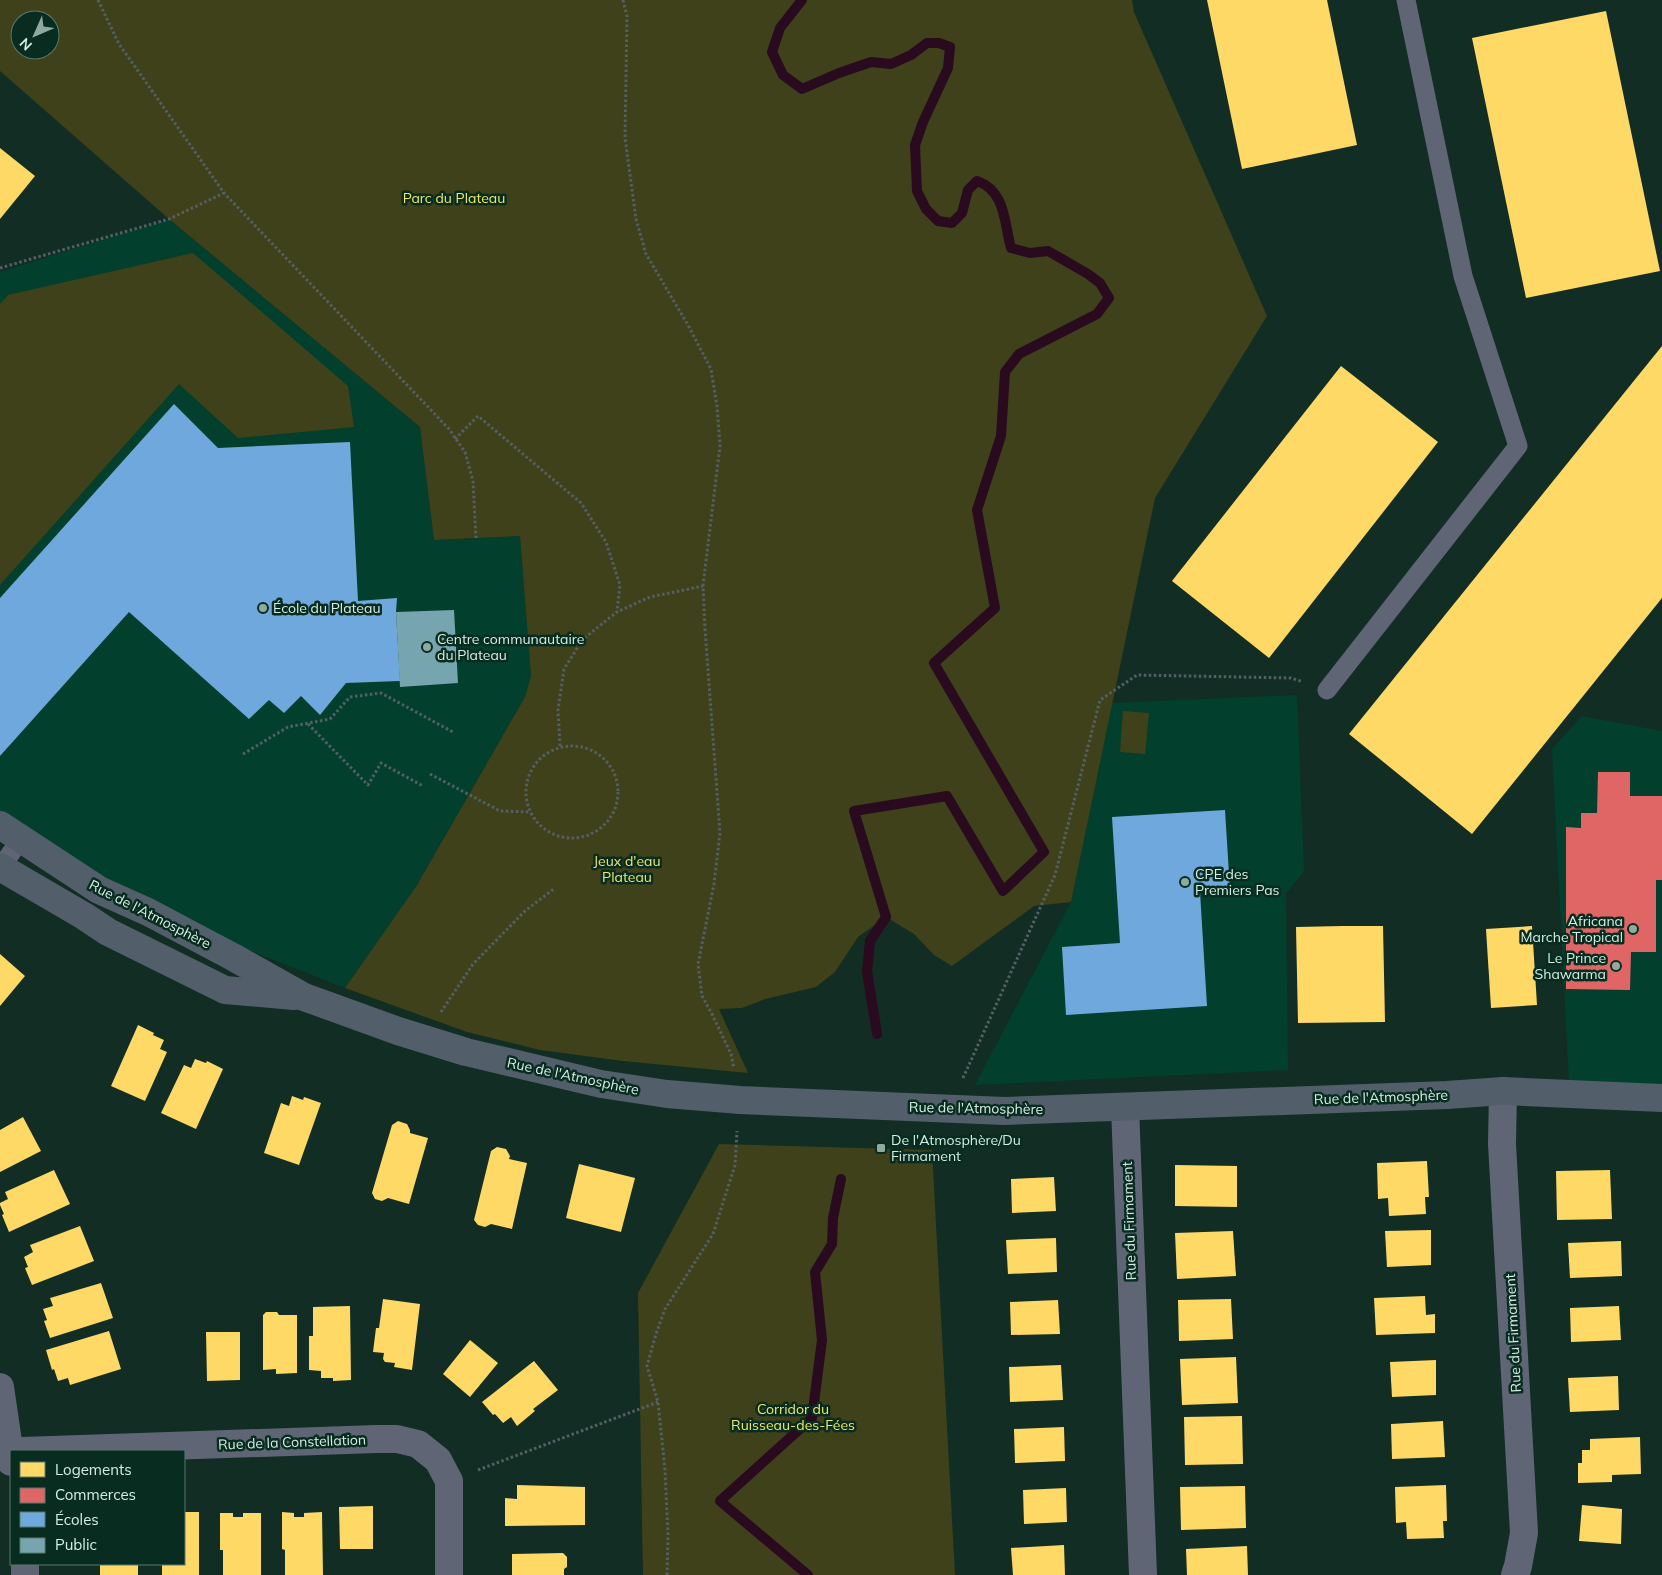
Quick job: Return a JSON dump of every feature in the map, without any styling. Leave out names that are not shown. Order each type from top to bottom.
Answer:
[{"type":"street","name":"Rue de l'Atmosphère","points":[[10,832],[99,890],[148,912],[304,997],[431,1041],[518,1065],[601,1084],[667,1094],[740,1100],[1005,1111],[1446,1095],[1503,1091],[1662,1098]]},
{"type":"street","name":"Rue de l'Atmosphère","points":[[0,867],[108,932],[225,990],[304,997]]},
{"type":"street","name":"Rue du Firmament","points":[[1503,1091],[1502,1144],[1524,1532],[1515,1575]]},
{"type":"street","name":"Rue du Firmament","points":[[1125,1107],[1143,1575]]},
{"type":"street","points":[[0,1387],[12,1450]]},
{"type":"street","name":"Rue de la Constellation","points":[[115,1450],[397,1439],[418,1444],[438,1460],[449,1481],[449,1575]]},
{"type":"lane","points":[[1327,690],[1518,446],[1463,276],[1406,0]]},
{"type":"lane","points":[[0,867],[10,832]]},
{"type":"path","points":[[98,0],[119,44],[224,193],[450,429],[465,452],[473,481],[476,538]]},
{"type":"path","points":[[623,0],[627,16],[625,138],[636,219],[646,254],[688,325],[711,369],[717,406],[720,446],[703,586],[720,833],[714,884],[698,964],[702,996],[731,1054],[740,1100],[735,1165],[713,1234],[665,1309],[647,1366],[658,1402],[665,1470],[668,1575]]},
{"type":"path","points":[[0,268],[169,220],[224,193]]},
{"type":"path","points":[[455,439],[478,416],[582,503],[606,542],[620,585],[617,612]]},
{"type":"path","points":[[560,746],[558,710],[564,669],[583,639],[617,612],[650,597],[703,586]]},
{"type":"path","points":[[949,1109],[1055,874],[1100,700],[1137,675],[1291,678],[1327,690]]},
{"type":"path","points":[[243,754],[288,727],[330,719],[350,697],[381,693],[453,732]]},
{"type":"path","points":[[308,723],[368,785],[381,763],[423,786]]},
{"type":"path","points":[[576,745],[592,749],[605,759],[614,772],[619,788],[617,804],[610,818],[599,830],[584,837],[568,838],[552,834],[539,825],[530,812],[526,796],[527,780],[534,765],[545,754],[560,746],[576,745]]},
{"type":"path","points":[[430,774],[500,810],[530,812]]},
{"type":"path","points":[[431,1041],[442,1010],[473,964],[525,911],[555,888]]},
{"type":"path","points":[[449,1481],[658,1402]]},
{"type":"shaded area","name":"École du Plateau","points":[[169,219],[420,427],[434,540],[520,536],[531,676],[525,697],[417,885],[345,988],[185,925],[0,817],[0,272]]},
{"type":"shaded area","name":"CPE des Premiers Pas","points":[[1297,695],[1304,871],[1286,894],[1288,1070],[975,1085],[1071,902],[1111,703]]},
{"type":"shaded area","points":[[1582,716],[1662,731],[1662,1087],[1569,1083],[1552,749]]},
{"type":"green space","points":[[0,0],[1132,0],[1134,12],[1267,316],[1155,498],[1071,902],[1034,906],[952,966],[934,955],[914,934],[886,917],[858,937],[835,972],[816,987],[765,999],[742,1008],[719,1009],[748,1073],[623,1061],[540,1050],[467,1032],[345,988],[417,885],[525,697],[531,676],[520,536],[434,540],[420,427],[169,219],[0,71]]},
{"type":"green space","points":[[193,253],[348,386],[354,427],[238,438],[179,384],[0,585],[0,304],[8,295]]},
{"type":"green space","points":[[1123,711],[1149,713],[1145,754],[1120,752]]},
{"type":"green space","name":"Corridor du Ruisseau-des-Fées","points":[[719,1144],[932,1150],[955,1575],[643,1575],[638,1293]]},
{"type":"building: Logements","points":[[1207,0],[1327,0],[1357,145],[1242,169]]},
{"type":"building: Logements","points":[[1606,11],[1660,271],[1526,298],[1472,38]]},
{"type":"building: Logements","points":[[0,148],[35,176],[0,219]]},
{"type":"building: Logements","points":[[1662,346],[1662,598],[1472,834],[1349,734]]},
{"type":"building: Logements","points":[[1341,366],[1438,442],[1269,658],[1172,581]]},
{"type":"building: Logements","points":[[1383,926],[1385,1022],[1298,1023],[1296,927]]},
{"type":"building: Logements","points":[[1532,926],[1537,1005],[1491,1008],[1486,929]]},
{"type":"building: Logements","points":[[0,954],[25,976],[0,1006]]},
{"type":"building: Logements","points":[[138,1025],[164,1040],[160,1049],[167,1052],[145,1101],[111,1086]]},
{"type":"building: Logements","points":[[195,1059],[206,1063],[207,1061],[223,1069],[196,1129],[161,1113],[184,1065],[191,1068]]},
{"type":"building: Logements","points":[[292,1096],[303,1100],[304,1097],[321,1103],[299,1165],[264,1153],[281,1103],[289,1106]]},
{"type":"building: Logements","points":[[23,1117],[41,1151],[0,1172],[0,1130]]},
{"type":"building: Logements","points":[[398,1121],[407,1124],[410,1133],[428,1138],[409,1204],[388,1198],[382,1201],[375,1199],[372,1193],[392,1125]]},
{"type":"building: Logements","points":[[497,1147],[506,1149],[510,1156],[509,1159],[527,1163],[512,1229],[491,1224],[485,1227],[478,1225],[474,1220],[491,1151]]},
{"type":"building: Logements","points":[[1427,1161],[1429,1197],[1425,1197],[1426,1214],[1389,1216],[1388,1198],[1378,1199],[1377,1163]]},
{"type":"building: Logements","points":[[579,1164],[635,1178],[621,1232],[566,1218]]},
{"type":"building: Logements","points":[[1175,1165],[1237,1166],[1237,1207],[1175,1206]]},
{"type":"building: Logements","points":[[54,1170],[70,1204],[9,1232],[0,1205],[0,1203],[8,1199],[5,1192]]},
{"type":"building: Logements","points":[[1610,1170],[1612,1219],[1557,1220],[1556,1171]]},
{"type":"building: Logements","points":[[1054,1177],[1056,1211],[1012,1213],[1011,1179]]},
{"type":"building: Logements","points":[[80,1226],[94,1261],[32,1285],[25,1268],[28,1267],[24,1257],[33,1252],[30,1245]]},
{"type":"building: Logements","points":[[1431,1230],[1431,1265],[1387,1267],[1385,1231]]},
{"type":"building: Logements","points":[[1233,1231],[1236,1276],[1177,1279],[1175,1233]]},
{"type":"building: Logements","points":[[1056,1238],[1057,1272],[1008,1274],[1006,1240]]},
{"type":"building: Logements","points":[[1621,1241],[1622,1276],[1570,1278],[1568,1243]]},
{"type":"building: Logements","points":[[101,1283],[113,1318],[50,1338],[44,1321],[47,1320],[43,1309],[53,1306],[50,1298]]},
{"type":"building: Logements","points":[[1425,1296],[1426,1315],[1435,1314],[1435,1333],[1376,1335],[1374,1298]]},
{"type":"building: Logements","points":[[383,1299],[420,1304],[412,1370],[394,1367],[395,1363],[385,1362],[383,1359],[384,1353],[373,1352],[376,1328],[379,1328]]},
{"type":"building: Logements","points":[[1231,1299],[1233,1339],[1179,1341],[1178,1300]]},
{"type":"building: Logements","points":[[1058,1300],[1060,1334],[1011,1335],[1010,1302]]},
{"type":"building: Logements","points":[[350,1306],[351,1380],[333,1381],[333,1378],[321,1378],[321,1371],[309,1370],[309,1336],[313,1336],[313,1307]]},
{"type":"building: Logements","points":[[1619,1306],[1621,1340],[1571,1342],[1570,1308]]},
{"type":"building: Logements","points":[[266,1312],[277,1312],[279,1315],[297,1315],[297,1373],[276,1374],[276,1369],[263,1370],[263,1315]]},
{"type":"building: Logements","points":[[109,1331],[121,1369],[70,1385],[68,1378],[58,1381],[54,1369],[52,1370],[46,1350]]},
{"type":"building: Logements","points":[[206,1332],[240,1332],[240,1380],[207,1381]]},
{"type":"building: Logements","points":[[470,1340],[498,1363],[470,1397],[443,1374]]},
{"type":"building: Logements","points":[[1236,1357],[1238,1403],[1182,1405],[1180,1359]]},
{"type":"building: Logements","points":[[1436,1360],[1436,1395],[1392,1397],[1390,1362]]},
{"type":"building: Logements","points":[[534,1361],[558,1390],[533,1409],[535,1411],[517,1426],[511,1417],[503,1423],[482,1402]]},
{"type":"building: Logements","points":[[1061,1365],[1063,1400],[1010,1402],[1009,1367]]},
{"type":"building: Logements","points":[[1618,1376],[1619,1410],[1570,1412],[1568,1378]]},
{"type":"building: Logements","points":[[1242,1416],[1243,1464],[1185,1465],[1184,1417]]},
{"type":"building: Logements","points":[[1443,1421],[1445,1457],[1392,1459],[1391,1424]]},
{"type":"building: Logements","points":[[1064,1427],[1065,1461],[1015,1463],[1014,1429]]},
{"type":"building: Logements","points":[[1640,1437],[1641,1474],[1612,1475],[1612,1482],[1578,1483],[1578,1463],[1582,1463],[1582,1450],[1590,1450],[1590,1439]]},
{"type":"building: Logements","points":[[517,1485],[585,1487],[585,1525],[505,1526],[505,1498],[517,1499]]},
{"type":"building: Logements","points":[[1446,1485],[1447,1521],[1443,1521],[1444,1538],[1407,1539],[1406,1522],[1396,1523],[1395,1487]]},
{"type":"building: Logements","points":[[1245,1486],[1246,1528],[1181,1530],[1180,1487]]},
{"type":"building: Logements","points":[[1066,1488],[1067,1522],[1024,1524],[1023,1490]]},
{"type":"building: Logements","points":[[1582,1505],[1622,1509],[1621,1544],[1579,1541]]},
{"type":"building: Logements","points":[[373,1506],[373,1549],[340,1549],[339,1507]]},
{"type":"building: Logements","points":[[185,1512],[199,1512],[199,1575],[162,1575],[162,1565],[185,1565]]},
{"type":"building: Logements","points":[[282,1512],[294,1513],[294,1517],[304,1517],[304,1513],[322,1512],[323,1575],[285,1575],[285,1550],[282,1549]]},
{"type":"building: Logements","points":[[220,1513],[233,1513],[233,1517],[243,1517],[243,1513],[261,1513],[261,1575],[223,1575],[223,1550],[220,1550]]},
{"type":"building: Logements","points":[[1064,1545],[1065,1575],[1013,1575],[1011,1548]]},
{"type":"building: Logements","points":[[1247,1546],[1248,1575],[1187,1575],[1186,1549]]},
{"type":"building: Logements","points":[[563,1553],[567,1557],[567,1567],[564,1569],[564,1575],[512,1575],[512,1554]]},
{"type":"building: Logements","points":[[100,1565],[138,1565],[138,1575],[100,1575]]},
{"type":"building: Commerces","points":[[1598,772],[1630,772],[1630,796],[1662,796],[1662,880],[1656,880],[1656,952],[1631,952],[1630,990],[1566,989],[1566,827],[1581,828],[1581,813],[1597,813]]},
{"type":"building: Écoles","points":[[174,404],[218,448],[350,442],[358,601],[397,598],[396,612],[400,681],[346,683],[320,715],[301,696],[284,713],[269,700],[249,719],[129,612],[0,756],[0,598]]},
{"type":"building: Écoles","points":[[1225,810],[1230,890],[1200,892],[1207,1006],[1066,1015],[1062,947],[1120,943],[1112,817]]},
{"type":"building: Public","name":"Centre communautaire du Plateau","points":[[454,610],[458,683],[400,687],[396,612]]},
{"type":"waterway","points":[[802,0],[780,28],[772,52],[783,75],[802,89],[871,62],[891,64],[911,55],[927,43],[939,43],[950,47],[948,68],[923,122],[915,145],[917,191],[926,209],[938,221],[952,223],[962,213],[968,190],[977,181],[994,192],[999,200],[1011,248],[1030,253],[1048,251],[1100,283],[1109,298],[1097,314],[1019,354],[1005,372],[1001,436],[977,510],[995,608],[934,663],[1044,852],[1003,891],[947,796],[854,811],[886,917],[870,941],[867,971],[877,1034]]},
{"type":"waterway","points":[[808,1575],[720,1501],[812,1418],[822,1340],[815,1272],[832,1244],[833,1218],[841,1179]]},
{"type":"place","name":"École du Plateau","points":[[263,608]]},
{"type":"place","name":"Centre communautaire du Plateau","points":[[427,647]]},
{"type":"place","name":"CPE des Premiers Pas","points":[[1185,882]]},
{"type":"place","name":"Africana Marche Tropical","points":[[1633,929]]},
{"type":"place","name":"Le Prince Shawarma","points":[[1616,966]]},
{"type":"place","name":"De l'Atmosphère/Du Firmament","points":[[881,1148]]},
{"type":"park label","name":"Parc du Plateau","points":[[454,198]]},
{"type":"park label","name":"Jeux d'eau Plateau","points":[[627,870]]}]
